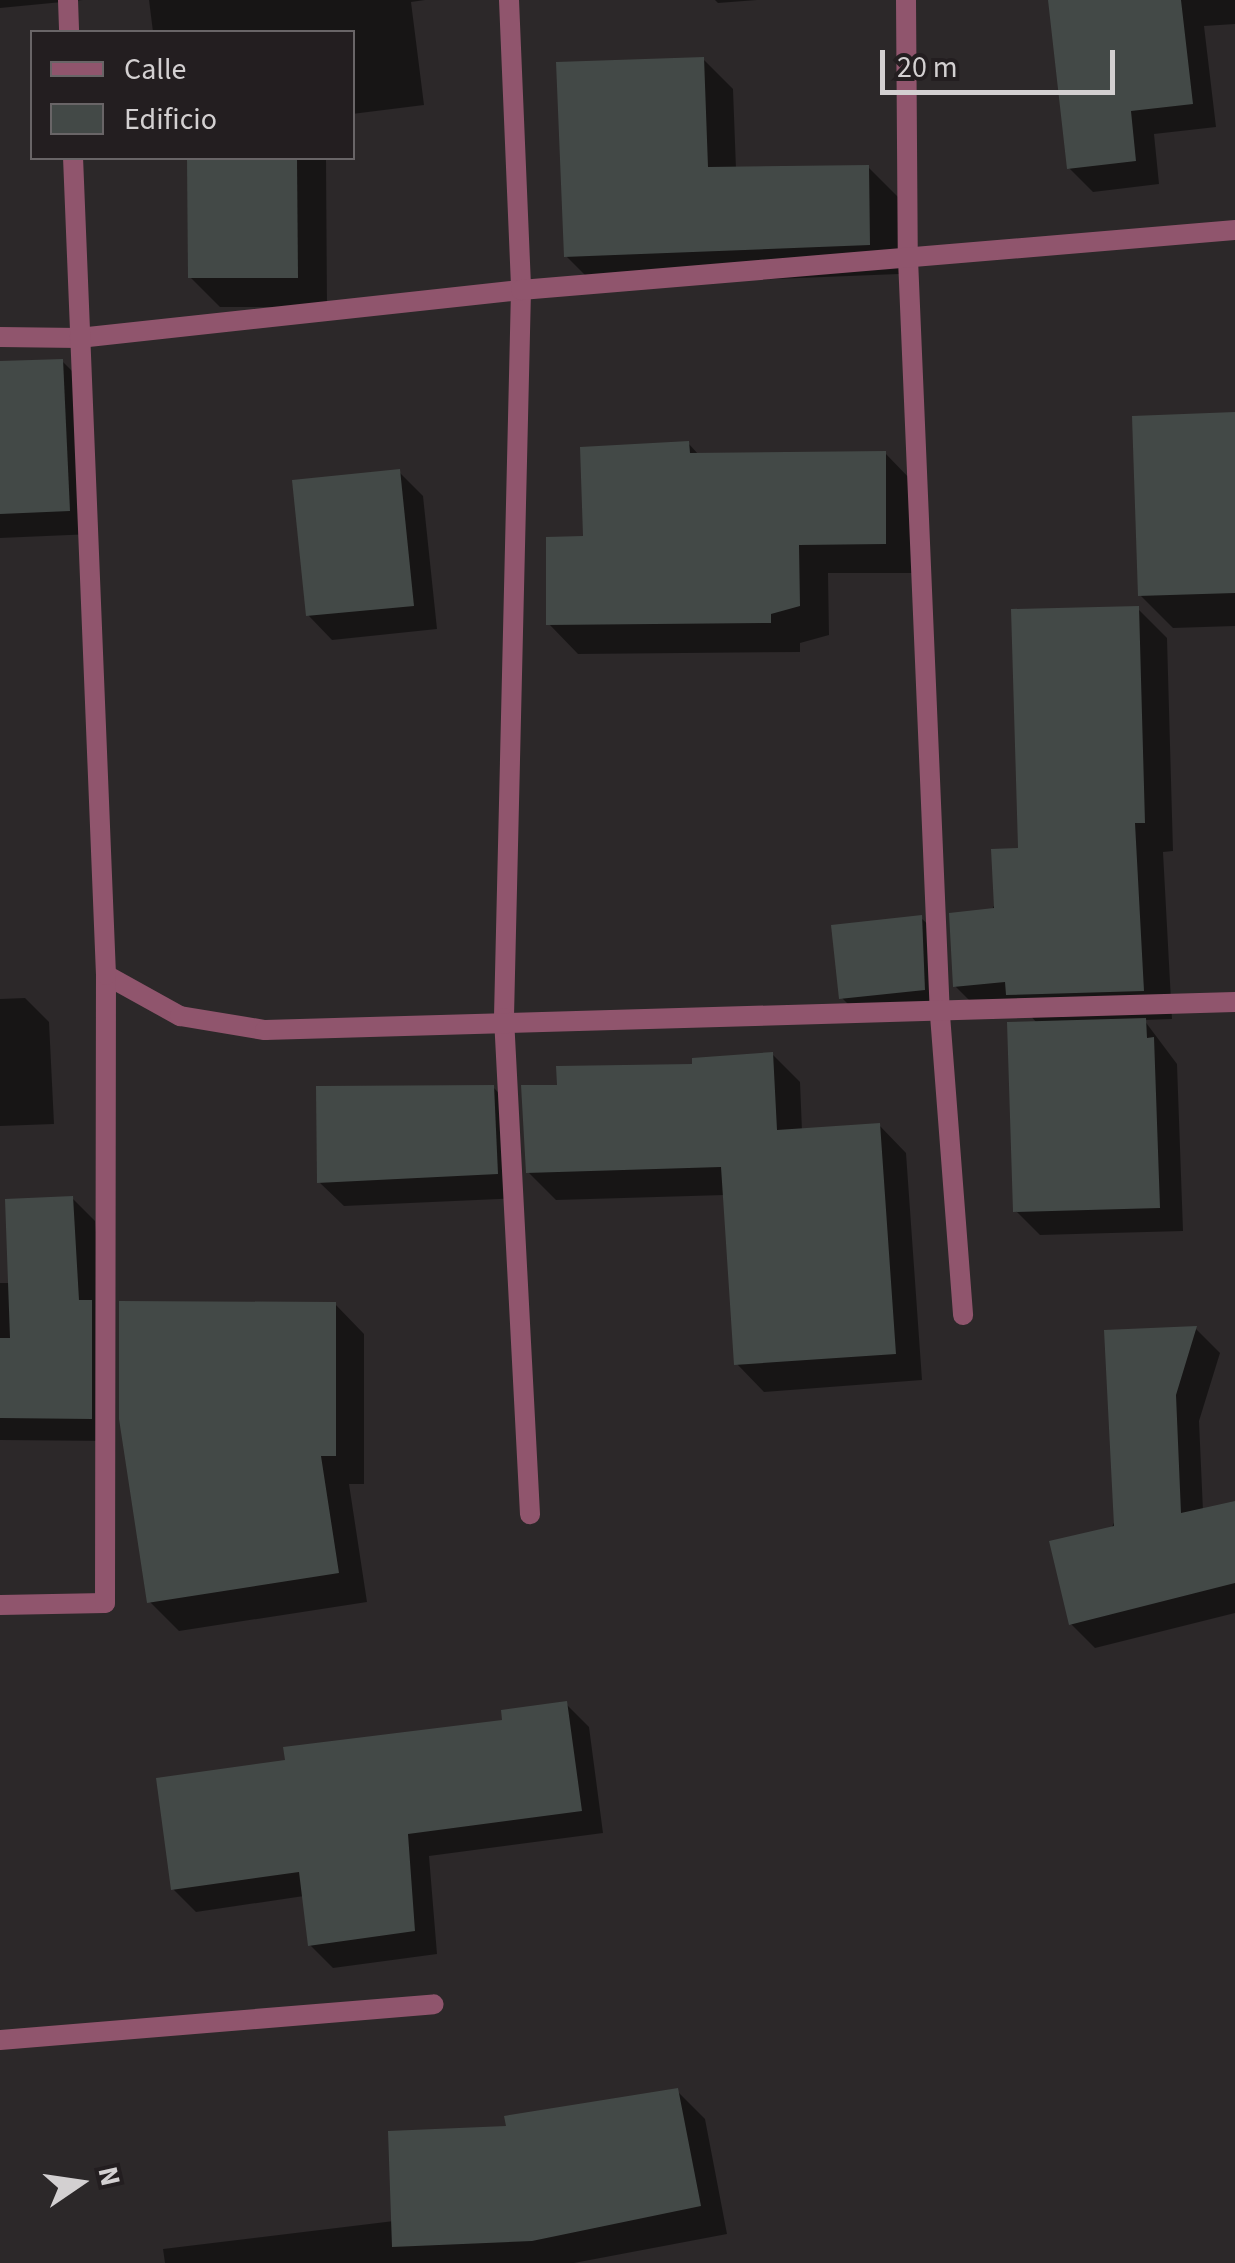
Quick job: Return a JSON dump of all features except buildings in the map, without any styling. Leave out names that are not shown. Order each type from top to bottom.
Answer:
[{"type":"street","points":[[68,0],[69,30]]},
{"type":"street","points":[[509,0],[521,290],[504,1018],[530,1514]]},
{"type":"street","points":[[906,0],[908,260],[940,1015],[962,1315]]},
{"type":"street","points":[[0,1604],[105,1603],[106,976],[73,160]]},
{"type":"street","points":[[0,337],[79,338],[521,290],[1235,230]]},
{"type":"street","points":[[106,976],[180,1016],[266,1030],[504,1018],[940,1015],[1235,1002]]},
{"type":"street","points":[[0,2040],[434,2004]]}]
